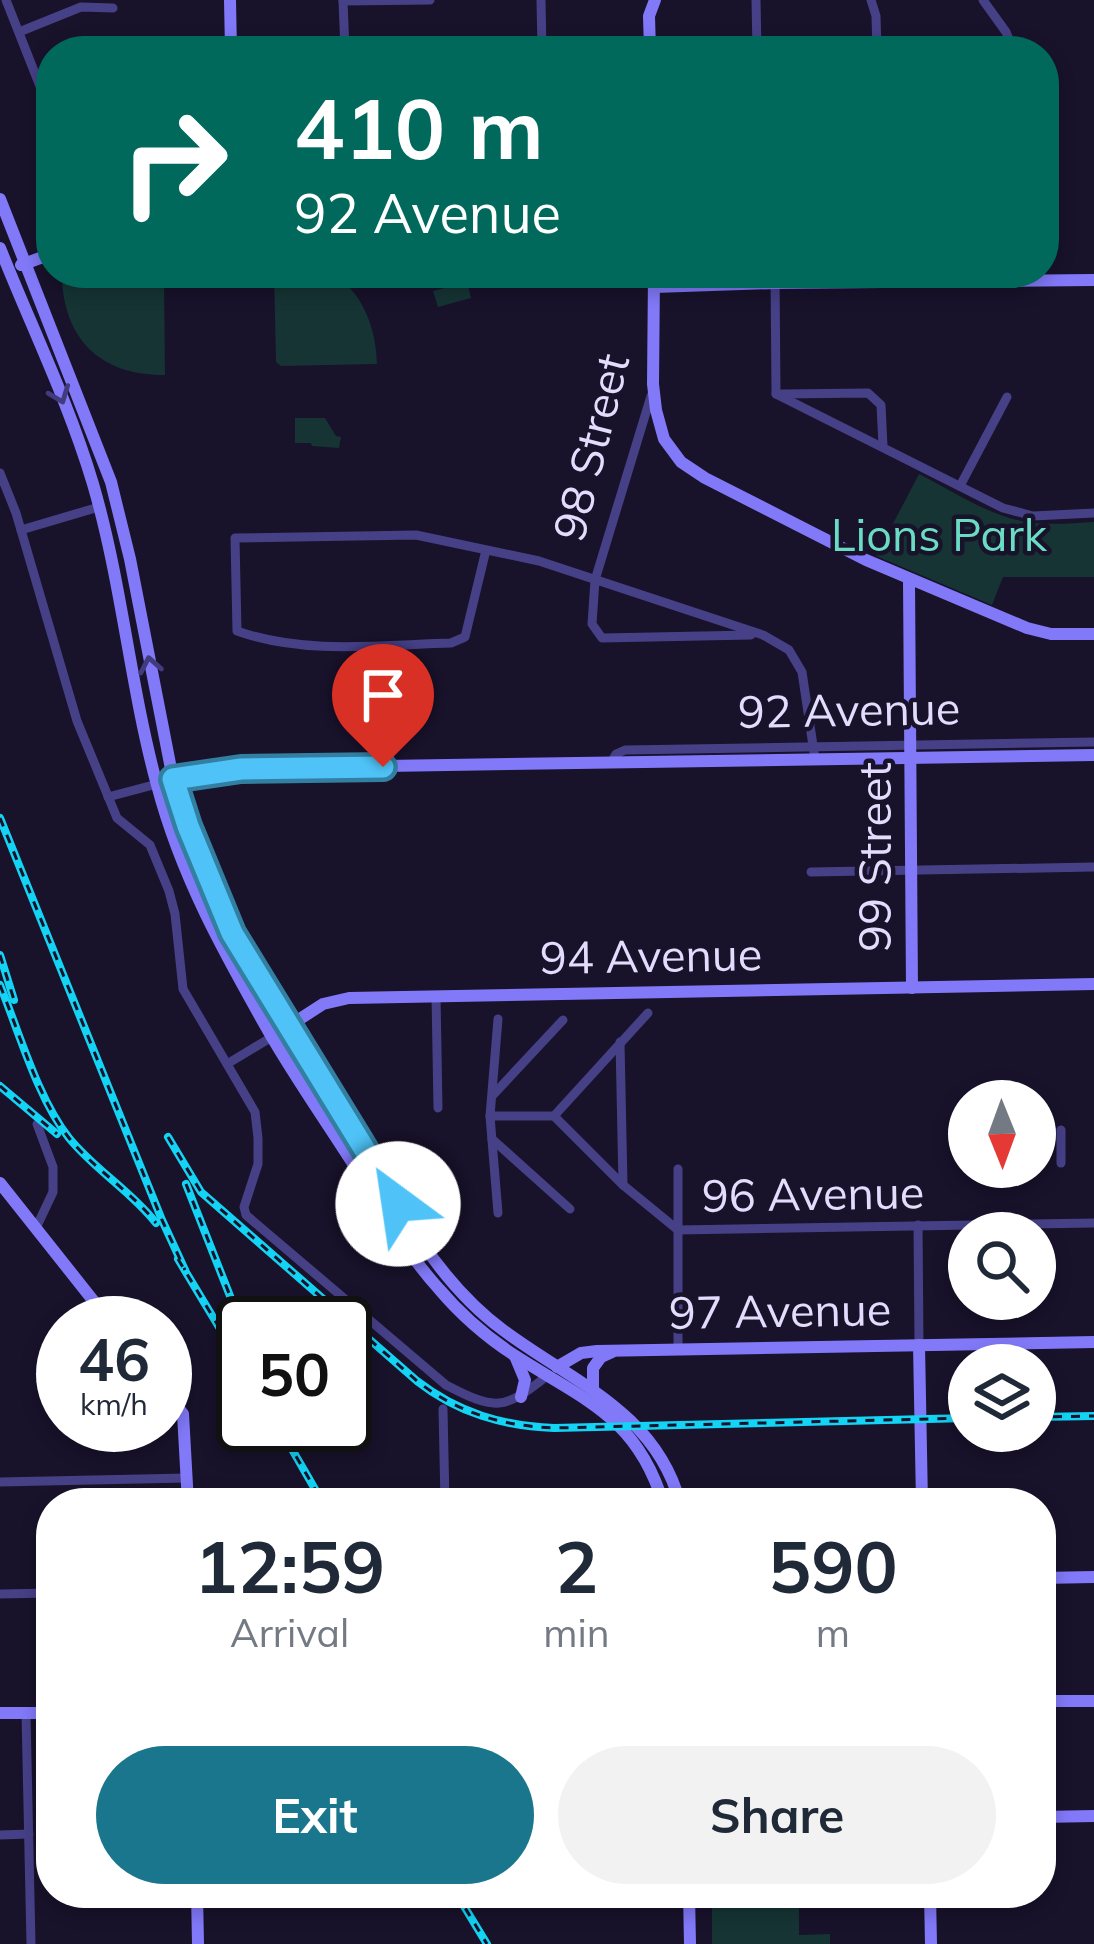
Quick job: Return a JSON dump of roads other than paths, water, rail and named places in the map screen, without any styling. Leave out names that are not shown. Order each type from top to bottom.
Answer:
[{"type":"street","points":[[6,0],[36,75]]},
{"type":"street","points":[[230,0],[231,36]]},
{"type":"street","points":[[345,36],[344,1],[430,0]]},
{"type":"street","points":[[541,0],[542,36]]},
{"type":"street","points":[[650,36],[649,16],[656,0]]},
{"type":"street","points":[[756,0],[757,36]]},
{"type":"street","points":[[871,0],[877,36]]},
{"type":"street","points":[[983,0],[1008,36]]},
{"type":"street","points":[[19,32],[81,8],[113,8]]},
{"type":"street","points":[[0,199],[111,482],[173,779],[232,933],[444,1273],[485,1316],[610,1418],[639,1450],[657,1488]]},
{"type":"street","points":[[0,248],[3,275],[16,286],[92,480],[157,784],[199,904],[272,1037],[425,1273],[462,1315],[515,1355],[593,1388],[627,1416],[652,1444],[675,1488]]},
{"type":"street","points":[[3,275],[36,259]]},
{"type":"street","points":[[1059,280],[1094,280]]},
{"type":"street","name":"98 Street","points":[[654,288],[653,384],[596,580],[592,624],[602,638],[763,634]]},
{"type":"street","points":[[775,288],[776,394]]},
{"type":"street","points":[[653,384],[664,439],[691,470],[909,581],[1034,631],[1094,634]]},
{"type":"street","points":[[776,394],[868,393],[881,404],[883,446]]},
{"type":"street","points":[[776,394],[1003,508],[1033,516],[1094,513]]},
{"type":"street","points":[[960,486],[1007,398]]},
{"type":"street","points":[[0,473],[22,530],[70,699],[108,796],[121,824],[146,840],[170,891],[182,988],[251,1106],[257,1125],[257,1164],[244,1207],[246,1215],[446,1385],[488,1402],[508,1403],[553,1371]]},
{"type":"street","points":[[22,530],[99,507]]},
{"type":"street","points":[[486,550],[465,637],[451,643],[317,647],[261,640],[237,631],[235,538],[416,536],[486,550],[539,561],[763,634],[789,650],[802,672],[815,753]]},
{"type":"street","name":"99 Street","points":[[909,581],[912,988]]},
{"type":"street","name":"92 Avenue","points":[[910,752],[1094,742]]},
{"type":"street","name":"92 Avenue","points":[[157,784],[241,769],[611,763],[815,753],[1094,755]]},
{"type":"street","points":[[108,796],[157,784]]},
{"type":"street","points":[[811,872],[1094,867]]},
{"type":"street","name":"94 Avenue","points":[[226,1064],[323,1004],[344,998],[1094,984]]},
{"type":"street","points":[[436,997],[438,1108]]},
{"type":"street","points":[[554,1116],[649,1012]]},
{"type":"street","points":[[498,1019],[490,1116],[498,1213]]},
{"type":"street","points":[[493,1095],[563,1020]]},
{"type":"street","points":[[620,1042],[623,1185]]},
{"type":"street","points":[[490,1116],[554,1116],[623,1185],[678,1230]]},
{"type":"street","points":[[36,1228],[53,1192],[53,1167],[37,1124]]},
{"type":"street","points":[[1061,1130],[1061,1163]]},
{"type":"street","points":[[493,1138],[570,1210]]},
{"type":"street","points":[[678,1169],[678,1348]]},
{"type":"street","points":[[0,1183],[90,1296]]},
{"type":"street","name":"96 Avenue","points":[[678,1230],[1094,1223]]},
{"type":"street","points":[[918,1225],[922,1488]]},
{"type":"street","name":"97 Avenue","points":[[553,1371],[581,1353],[614,1350],[1094,1342]]},
{"type":"street","points":[[593,1388],[595,1364],[614,1350]]},
{"type":"street","points":[[515,1355],[525,1380],[521,1397]]},
{"type":"street","points":[[443,1409],[445,1488]]},
{"type":"street","points":[[185,1452],[187,1488]]},
{"type":"street","points":[[4,1480],[187,1478]]},
{"type":"street","points":[[1056,1578],[1094,1577]]},
{"type":"street","points":[[0,1594],[36,1593]]},
{"type":"street","points":[[1056,1701],[1094,1701]]},
{"type":"street","points":[[0,1713],[36,1713]]},
{"type":"street","points":[[26,1713],[32,1944]]},
{"type":"street","points":[[1056,1816],[1094,1816]]},
{"type":"street","points":[[0,1835],[29,1834]]},
{"type":"street","points":[[197,1908],[198,1944]]},
{"type":"street","points":[[689,1908],[690,1944]]},
{"type":"street","points":[[931,1908],[932,1944]]},
{"type":"railway","points":[[0,818],[185,1270]]},
{"type":"railway","points":[[0,955],[14,1000]]},
{"type":"railway","points":[[0,985],[58,1122],[79,1150],[156,1223]]},
{"type":"railway","points":[[0,1086],[57,1134]]},
{"type":"railway","points":[[168,1137],[201,1192],[417,1381],[482,1416],[554,1428],[948,1419]]},
{"type":"railway","points":[[186,1184],[230,1296]]},
{"type":"railway","points":[[178,1259],[216,1322]]},
{"type":"railway","points":[[1056,1417],[1094,1416]]},
{"type":"railway","points":[[294,1452],[314,1488]]},
{"type":"railway","points":[[465,1908],[487,1944]]},
{"type":"park label","name":"Lions Park","points":[[939,535]]}]
